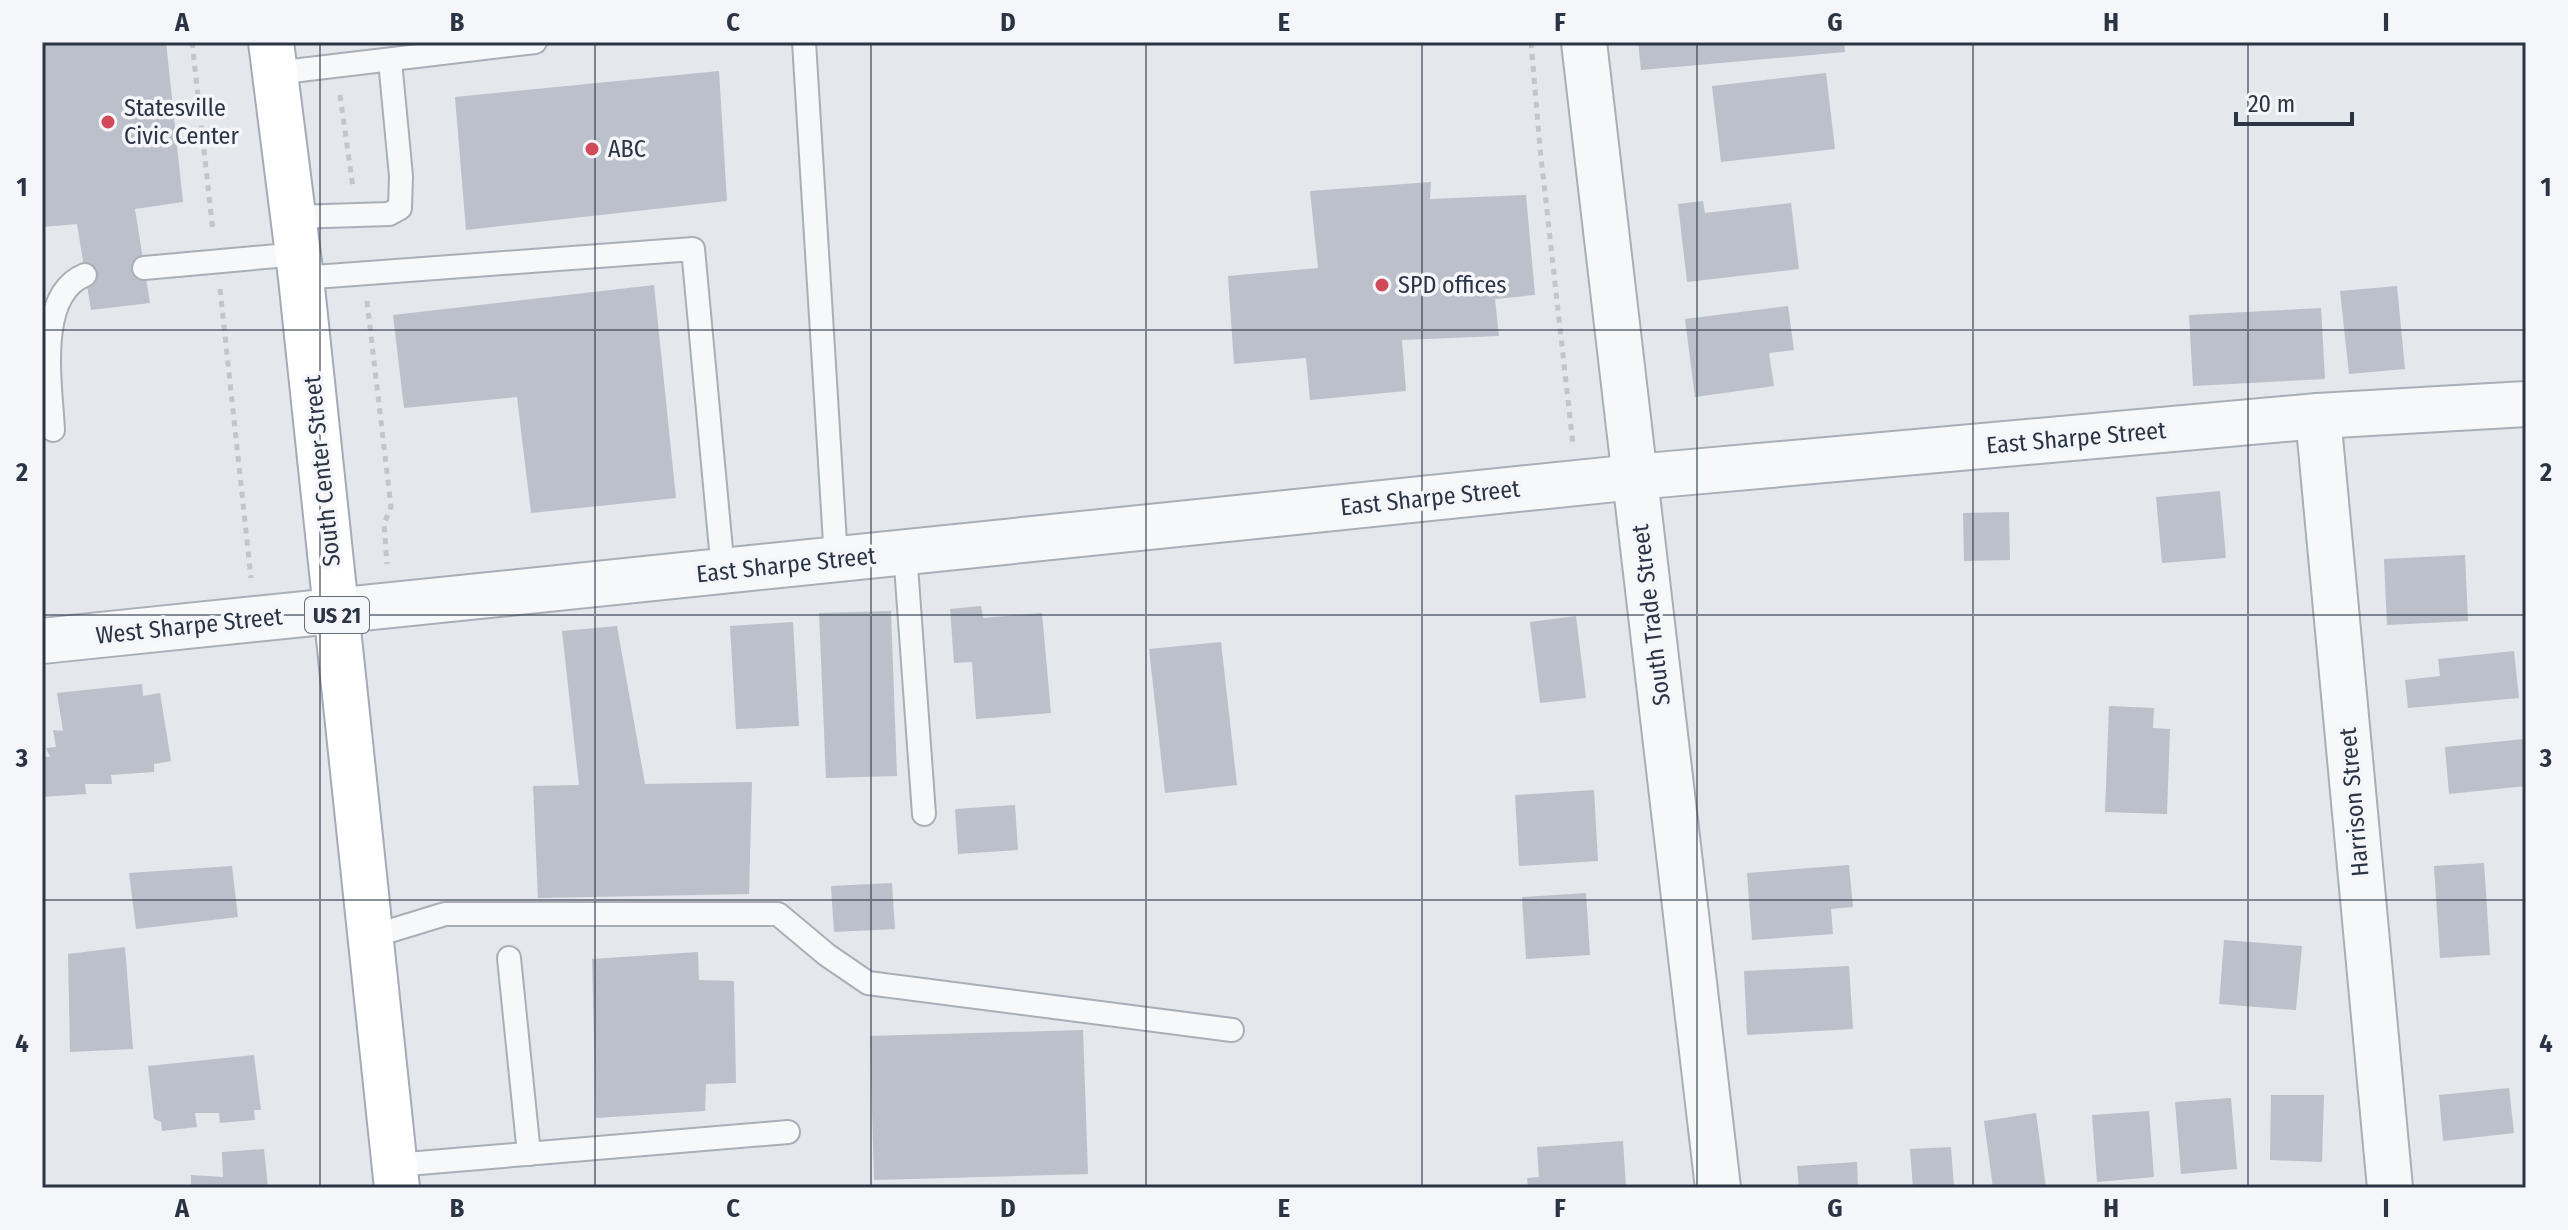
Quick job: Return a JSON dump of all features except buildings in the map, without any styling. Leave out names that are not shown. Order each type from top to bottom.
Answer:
[{"type":"main road","name":"South Center Street","points":[[273,57],[298,250],[396,1176]]},
{"type":"street","name":"South Trade Street","points":[[1584,42],[1718,1188]]},
{"type":"street","name":"East Sharpe Street","points":[[336,610],[1635,477],[2318,416],[2526,404]]},
{"type":"street","name":"Harrison Street","points":[[2318,416],[2390,1188]]},
{"type":"street","name":"West Sharpe Street","points":[[42,641],[336,610]]},
{"type":"lane","points":[[273,57],[336,66],[535,42]]},
{"type":"lane","points":[[804,42],[836,559]]},
{"type":"lane","points":[[144,268],[217,262],[298,250],[357,215],[389,214],[400,208],[401,176],[390,61]]},
{"type":"lane","points":[[298,250],[364,274],[693,249],[723,571]]},
{"type":"lane","points":[[53,430],[49,335],[63,293],[75,279],[85,275]]},
{"type":"lane","points":[[905,552],[924,814]]},
{"type":"lane","points":[[370,937],[445,914],[778,914],[827,955],[868,983],[1232,1030]]},
{"type":"lane","points":[[509,958],[529,1154]]},
{"type":"lane","points":[[396,1176],[529,1154],[788,1132]]},
{"type":"path","points":[[192,42],[256,619]]},
{"type":"path","points":[[1531,42],[1573,441],[1573,446],[1564,448]]},
{"type":"path","points":[[336,66],[357,215]]},
{"type":"path","points":[[364,274],[391,507],[384,524],[387,564],[402,563]]},
{"type":"place","name":"Statesville Civic Center","points":[[108,122]]},
{"type":"place","name":"ABC","points":[[592,149]]},
{"type":"place","name":"SPD offices","points":[[1382,285]]}]
